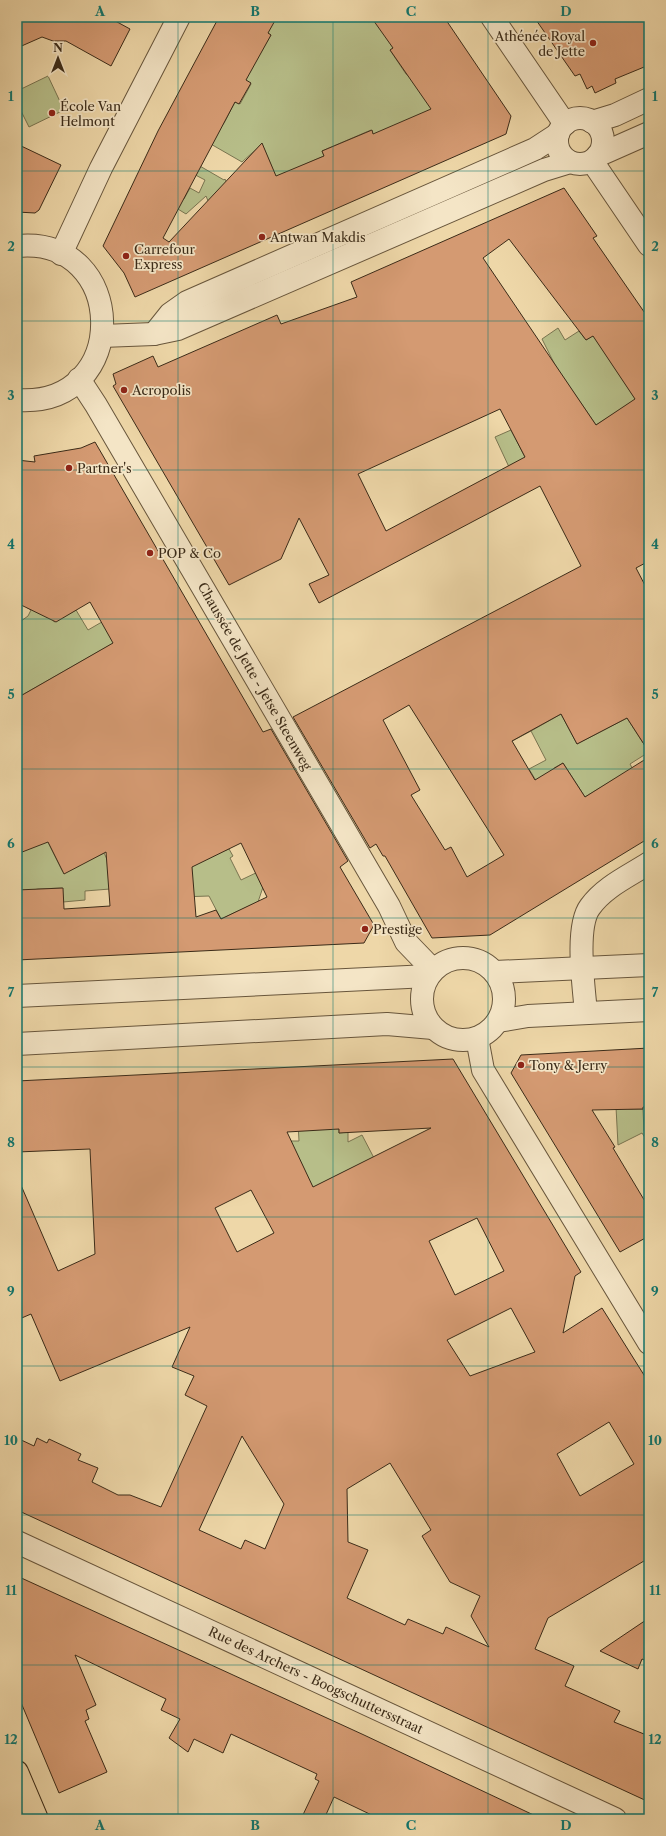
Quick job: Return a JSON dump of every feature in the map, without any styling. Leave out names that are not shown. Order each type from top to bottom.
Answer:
[{"type":"main road","points":[[17,1772],[36,1819]]},
{"type":"street","points":[[61,254],[101,168],[179,17]]},
{"type":"street","points":[[492,17],[562,129]]},
{"type":"street","points":[[592,122],[615,115],[649,99]]},
{"type":"street","points":[[154,334],[170,314],[187,302],[535,149],[578,119],[592,122],[598,127],[602,134],[603,142],[595,159]]},
{"type":"street","points":[[562,129],[557,140],[559,151],[566,160],[578,164],[595,159],[649,133]]},
{"type":"street","points":[[595,159],[649,245]]},
{"type":"street","points":[[102,336],[154,334],[178,329],[544,170],[570,162]]},
{"type":"street","points":[[17,246],[27,245],[44,248],[61,254],[81,268],[95,288],[103,312],[102,336],[94,360],[79,379],[67,389],[54,396],[40,400],[17,400]]},
{"type":"street","name":"Chaussée de Jette - Jetse Steenweg","points":[[79,379],[96,405],[274,708],[389,906],[406,942],[430,973]]},
{"type":"street","points":[[586,1013],[583,969],[584,920],[590,907],[608,889],[649,863]]},
{"type":"street","points":[[458,958],[472,958],[484,963],[494,972],[503,988],[504,1004],[498,1021],[489,1031],[477,1038],[465,1041],[453,1040],[442,1035],[433,1028],[425,1017],[421,1003],[422,989],[430,973],[445,962],[458,958]]},
{"type":"street","points":[[494,972],[649,965]]},
{"type":"street","points":[[17,996],[430,973]]},
{"type":"street","points":[[498,1021],[528,1016],[649,1010]]},
{"type":"street","points":[[17,1044],[387,1024],[433,1028]]},
{"type":"street","points":[[477,1038],[483,1070],[649,1343]]},
{"type":"street","name":"Rue des Archers - Boogschuttersstraat","points":[[17,1542],[615,1819]]},
{"type":"green space","points":[[277,17],[371,17],[399,44],[390,50],[406,74],[456,112],[374,135],[371,130],[322,151],[324,156],[276,177],[262,144],[242,162],[209,143],[224,123],[235,102],[240,104],[251,84],[234,74],[250,70],[271,35],[263,30]]},
{"type":"green space","points":[[48,76],[64,110],[29,127],[17,103],[17,91]]},
{"type":"green space","points":[[186,158],[224,180],[225,179],[232,195],[216,220],[206,196],[186,214],[173,206],[179,196],[184,199],[190,188],[199,193],[205,180],[182,168]]},
{"type":"green space","points":[[558,328],[565,340],[579,331],[586,340],[597,333],[636,400],[596,425],[556,367],[542,339]]},
{"type":"green space","points":[[511,430],[526,459],[509,467],[495,437]]},
{"type":"green space","points":[[53,595],[54,622],[76,610],[88,630],[107,619],[119,640],[17,698],[17,624],[28,616],[31,610],[26,607]]},
{"type":"green space","points":[[516,706],[531,731],[501,747]]},
{"type":"green space","points":[[561,714],[577,744],[627,718],[649,752],[630,764],[637,777],[613,780],[585,797],[563,763],[554,768],[567,832],[529,769],[546,760],[531,731]]},
{"type":"green space","points":[[17,821],[48,842],[63,872],[104,853],[120,886],[229,849],[233,856],[230,858],[241,880],[260,871],[265,881],[258,902],[221,919],[209,896],[179,897],[110,889],[85,891],[85,900],[63,902],[62,888],[38,889],[19,893],[17,887]]},
{"type":"green space","points":[[616,1107],[643,1109],[644,1131],[649,1129],[649,1144],[642,1133],[618,1145]]},
{"type":"green space","points":[[298,1123],[339,1129],[339,1133],[348,1132],[348,1142],[362,1135],[374,1158],[313,1188],[290,1141],[299,1141]]},
{"type":"building","points":[[17,17],[108,17],[130,29],[111,66],[66,41],[53,41],[42,37],[17,48]]},
{"type":"building","points":[[219,17],[277,17],[268,33],[271,35],[246,80],[251,83],[239,104],[235,102],[163,238],[169,242],[262,143],[276,176],[324,156],[322,151],[372,130],[373,134],[431,109],[390,50],[393,48],[371,17],[444,17],[511,116],[506,134],[135,297],[124,273],[103,246],[158,131]]},
{"type":"building","name":"Athénée Royal de Jette","points":[[534,17],[649,17],[649,65],[615,79],[616,83],[595,93],[592,86],[587,89],[580,74],[575,76]]},
{"type":"building","points":[[17,144],[61,165],[39,210],[35,213],[17,212]]},
{"type":"building","points":[[564,188],[597,236],[593,238],[649,319],[649,561],[636,568],[649,593],[649,752],[627,718],[577,744],[561,714],[512,741],[535,780],[563,763],[585,797],[649,757],[649,838],[490,935],[432,938],[385,856],[383,856],[376,844],[370,848],[293,717],[581,566],[540,486],[319,603],[309,584],[329,575],[299,518],[281,559],[229,585],[113,386],[116,384],[113,374],[153,356],[158,367],[277,315],[281,324],[357,297],[351,282]],"holes":[[[509,239],[586,340],[593,336],[635,399],[596,425],[483,258]],[[500,409],[525,457],[386,531],[358,474]],[[409,705],[504,855],[467,877],[451,847],[445,850],[411,795],[420,790],[383,720]]]},
{"type":"building","points":[[95,442],[263,732],[271,729],[348,861],[340,867],[374,925],[364,943],[17,960],[17,890],[63,888],[64,909],[110,906],[106,852],[64,874],[48,842],[17,854],[17,698],[113,643],[90,602],[56,622],[17,603],[17,460],[35,462],[34,456],[81,448]],"holes":[[[241,843],[267,897],[221,919],[216,910],[196,917],[192,867]]]},
{"type":"building","points":[[649,1048],[649,1107],[643,1107],[643,1109],[592,1110],[615,1147],[613,1148],[649,1208],[649,1236],[620,1252],[511,1073],[521,1055]]},
{"type":"building","points":[[453,1059],[581,1272],[575,1276],[563,1333],[602,1308],[649,1383],[649,1558],[548,1618],[535,1649],[574,1666],[565,1686],[620,1711],[614,1722],[649,1736],[649,1802],[17,1510],[17,1438],[34,1446],[37,1438],[47,1443],[49,1439],[81,1454],[78,1460],[98,1468],[92,1482],[118,1495],[130,1495],[161,1507],[207,1406],[185,1395],[194,1376],[172,1367],[190,1327],[60,1381],[31,1314],[17,1320],[17,1176],[58,1271],[95,1254],[90,1149],[17,1152],[17,1081]],"holes":[[[431,1128],[313,1187],[287,1132],[339,1129],[339,1133]],[[251,1190],[274,1233],[237,1252],[215,1208]],[[477,1218],[504,1271],[455,1295],[429,1241]],[[511,1308],[535,1352],[470,1376],[447,1340]],[[609,1422],[634,1464],[580,1496],[557,1454]],[[242,1436],[284,1504],[265,1549],[245,1540],[241,1549],[199,1530]],[[390,1463],[431,1530],[422,1536],[450,1582],[480,1596],[471,1616],[489,1647],[446,1627],[443,1634],[408,1619],[405,1625],[347,1598],[368,1550],[348,1542],[347,1489]]]},
{"type":"building","points":[[17,1576],[364,1735],[542,1819],[380,1819],[334,1797],[324,1819],[301,1819],[319,1781],[315,1779],[317,1774],[231,1734],[223,1753],[194,1739],[188,1752],[169,1738],[180,1719],[161,1710],[166,1699],[75,1655],[96,1705],[86,1710],[89,1719],[85,1721],[107,1772],[59,1793],[17,1693]]},
{"type":"building","points":[[649,1618],[649,1662],[642,1659],[638,1669],[600,1651]]},
{"type":"place","name":"Athénée Royal de Jette","points":[[593,43]]},
{"type":"place","name":"École Van Helmont","points":[[52,113]]},
{"type":"place","name":"Antwan Makdis","points":[[262,237]]},
{"type":"place","name":"Carrefour Express","points":[[126,256]]},
{"type":"place","name":"Acropolis","points":[[124,390]]},
{"type":"place","name":"Partner's","points":[[69,468]]},
{"type":"place","name":"POP & Co","points":[[150,553]]},
{"type":"place","name":"Prestige","points":[[365,929]]},
{"type":"place","name":"Tony & Jerry","points":[[521,1065]]}]
